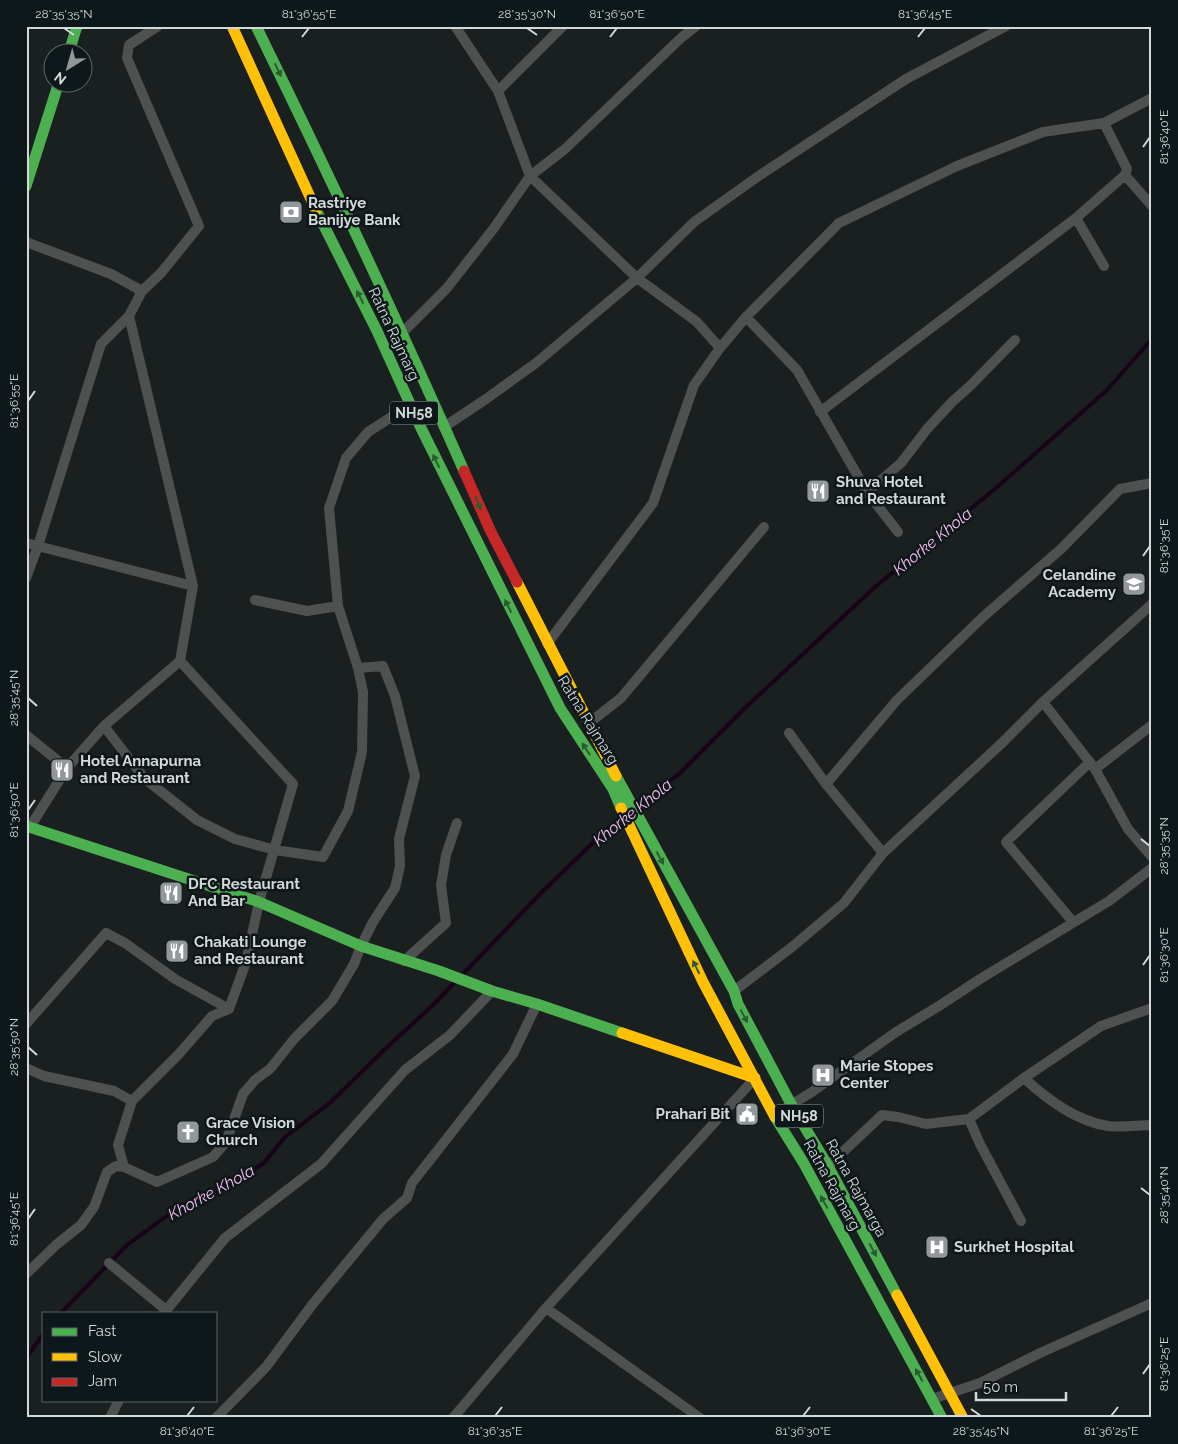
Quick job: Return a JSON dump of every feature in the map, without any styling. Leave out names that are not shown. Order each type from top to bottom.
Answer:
[{"type":"main road","points":[[72,42],[77,26]]},
{"type":"main road","name":"Ratna Rajmarg","points":[[232,26],[310,198],[377,331],[410,405],[560,708],[613,789],[628,825],[703,982],[774,1115],[802,1162],[942,1418]]},
{"type":"main road","name":"Ratna Rajmarg","points":[[256,26],[322,158],[403,332],[491,532],[636,815]]},
{"type":"main road","points":[[26,186],[56,92]]},
{"type":"main road","name":"Ratna Rajmarga","points":[[636,815],[734,991],[738,1004],[791,1104],[828,1166],[963,1418]]},
{"type":"main road","points":[[28,827],[259,902],[360,946],[404,961],[439,970],[492,991],[537,1004],[755,1078]]},
{"type":"main road","points":[[737,1047],[754,1034]]},
{"type":"street","points":[[26,578],[38,546],[101,344],[129,316],[142,292],[161,273],[199,226],[127,58],[129,45],[158,26]]},
{"type":"street","points":[[455,26],[498,91],[530,176],[637,278],[697,322],[720,348]]},
{"type":"street","points":[[498,91],[564,26]]},
{"type":"street","points":[[403,332],[447,288],[494,228],[530,176],[565,149],[682,37],[696,26]]},
{"type":"street","points":[[444,428],[536,362],[637,278],[694,222],[760,175],[906,79],[1006,26]]},
{"type":"street","points":[[547,644],[653,503],[694,385],[720,348],[746,317],[838,223],[957,166],[1043,132],[1104,122],[1152,98]]},
{"type":"street","points":[[820,412],[1076,218],[1125,175],[1127,169],[1104,122]]},
{"type":"street","points":[[1125,175],[1152,206]]},
{"type":"street","points":[[1076,218],[1104,266]]},
{"type":"street","points":[[26,242],[111,274],[142,292]]},
{"type":"street","points":[[28,827],[67,768],[104,726],[180,661],[192,586],[129,316]]},
{"type":"street","points":[[746,317],[797,370],[867,492],[898,532]]},
{"type":"street","points":[[867,492],[901,463],[952,402],[1015,340]]},
{"type":"street","points":[[104,726],[144,778],[196,820],[235,839],[275,850],[323,857],[348,811],[362,752],[363,692],[358,668],[338,606],[329,508],[346,458],[368,432],[410,405]]},
{"type":"street","points":[[826,784],[897,700],[982,617],[1061,549],[1120,489],[1152,483]]},
{"type":"street","points":[[589,723],[621,698],[764,527]]},
{"type":"street","points":[[26,542],[192,586]]},
{"type":"street","points":[[255,600],[307,611],[338,606]]},
{"type":"street","points":[[734,991],[786,952],[844,903],[884,853],[1043,702],[1152,604]]},
{"type":"street","points":[[124,1167],[118,1145],[132,1102],[178,1055],[212,1016],[229,1009],[246,962],[259,902],[293,784],[180,661]]},
{"type":"street","points":[[26,1274],[56,1245],[81,1225],[94,1207],[107,1172],[116,1166],[124,1167],[157,1182],[213,1157],[226,1142],[242,1094],[255,1080],[270,1069],[294,1039],[332,1001],[354,964],[360,946],[395,888],[400,866],[399,839],[414,776],[395,696],[383,666],[358,668]]},
{"type":"street","points":[[1043,702],[1093,765],[1128,828],[1152,856]]},
{"type":"street","points":[[1073,922],[1006,842],[1093,765],[1152,725]]},
{"type":"street","points":[[789,732],[826,784],[884,853]]},
{"type":"street","points":[[26,735],[67,768]]},
{"type":"street","points":[[404,961],[446,923],[441,885],[446,855],[458,823]]},
{"type":"street","points":[[774,1115],[812,1092],[896,1032],[1109,901],[1152,868]]},
{"type":"street","points":[[26,1024],[106,933],[125,943],[175,979],[229,1009]]},
{"type":"street","points":[[109,1263],[165,1311],[225,1238],[321,1164],[405,1070],[450,1035],[492,991]]},
{"type":"street","points":[[216,1418],[266,1368],[312,1305],[383,1220],[407,1198],[412,1184],[513,1054],[537,1004]]},
{"type":"street","points":[[828,1166],[882,1115],[926,1124],[969,1119],[1024,1078],[1101,1026],[1152,1008]]},
{"type":"street","points":[[26,1068],[44,1076],[114,1091],[132,1102]]},
{"type":"street","points":[[453,1418],[546,1308],[755,1078]]},
{"type":"street","points":[[1024,1078],[1038,1091],[1080,1119],[1110,1127],[1152,1125]]},
{"type":"street","points":[[969,1119],[980,1144],[1022,1221]]},
{"type":"street","points":[[932,1399],[980,1383],[1040,1353],[1152,1303]]},
{"type":"street","points":[[546,1308],[700,1418]]},
{"type":"street","points":[[110,1418],[118,1402]]},
{"type":"waterway","name":"Khorke Khola","points":[[637,806],[679,774],[745,708],[875,587],[996,488],[1106,391],[1152,339]]},
{"type":"waterway","name":"Khorke Khola","points":[[461,976],[540,894],[606,830],[621,818]]},
{"type":"waterway","name":"Khorke Khola","points":[[62,1312],[127,1245],[172,1212],[218,1192],[264,1163],[285,1137],[331,1102],[456,981]]},
{"type":"waterway","name":"Khorke Khola","points":[[26,1358],[42,1336]]},
{"type":"traffic: fast","points":[[72,42],[77,26]]},
{"type":"traffic: fast","points":[[256,26],[362,247],[464,471]]},
{"type":"traffic: fast","points":[[26,186],[56,92]]},
{"type":"traffic: fast","points":[[316,210],[377,331],[421,428],[560,708],[613,789],[621,808]]},
{"type":"traffic: fast","points":[[616,776],[734,991],[738,1004],[791,1104],[828,1166],[897,1295]]},
{"type":"traffic: fast","points":[[26,826],[259,902],[361,946],[622,1033]]},
{"type":"traffic: fast","points":[[775,1117],[803,1162],[942,1418]]},
{"type":"traffic: slow","points":[[232,26],[316,210]]},
{"type":"traffic: slow","points":[[517,582],[616,776]]},
{"type":"traffic: slow","points":[[621,808],[703,982],[775,1117]]},
{"type":"traffic: slow","points":[[622,1033],[755,1078]]},
{"type":"traffic: slow","points":[[897,1295],[963,1418]]},
{"type":"traffic: jam","points":[[464,471],[491,532],[517,582]]},
{"type":"place","name":"Rastriye Banijye Bank","points":[[291,212]]},
{"type":"place","name":"Shuva Hotel and Restaurant","points":[[818,491]]},
{"type":"place","name":"Celandine Academy","points":[[1134,584]]},
{"type":"place","name":"Hotel Annapurna and Restaurant","points":[[62,770]]},
{"type":"place","name":"DFC Restaurant And Bar","points":[[171,893]]},
{"type":"place","name":"Chakati Lounge and Restaurant","points":[[177,951]]},
{"type":"place","name":"Marie Stopes Center","points":[[823,1075]]},
{"type":"place","name":"Prahari Bit","points":[[747,1114]]},
{"type":"place","name":"Grace Vision Church","points":[[188,1132]]},
{"type":"place","name":"Surkhet Hospital","points":[[937,1247]]}]
